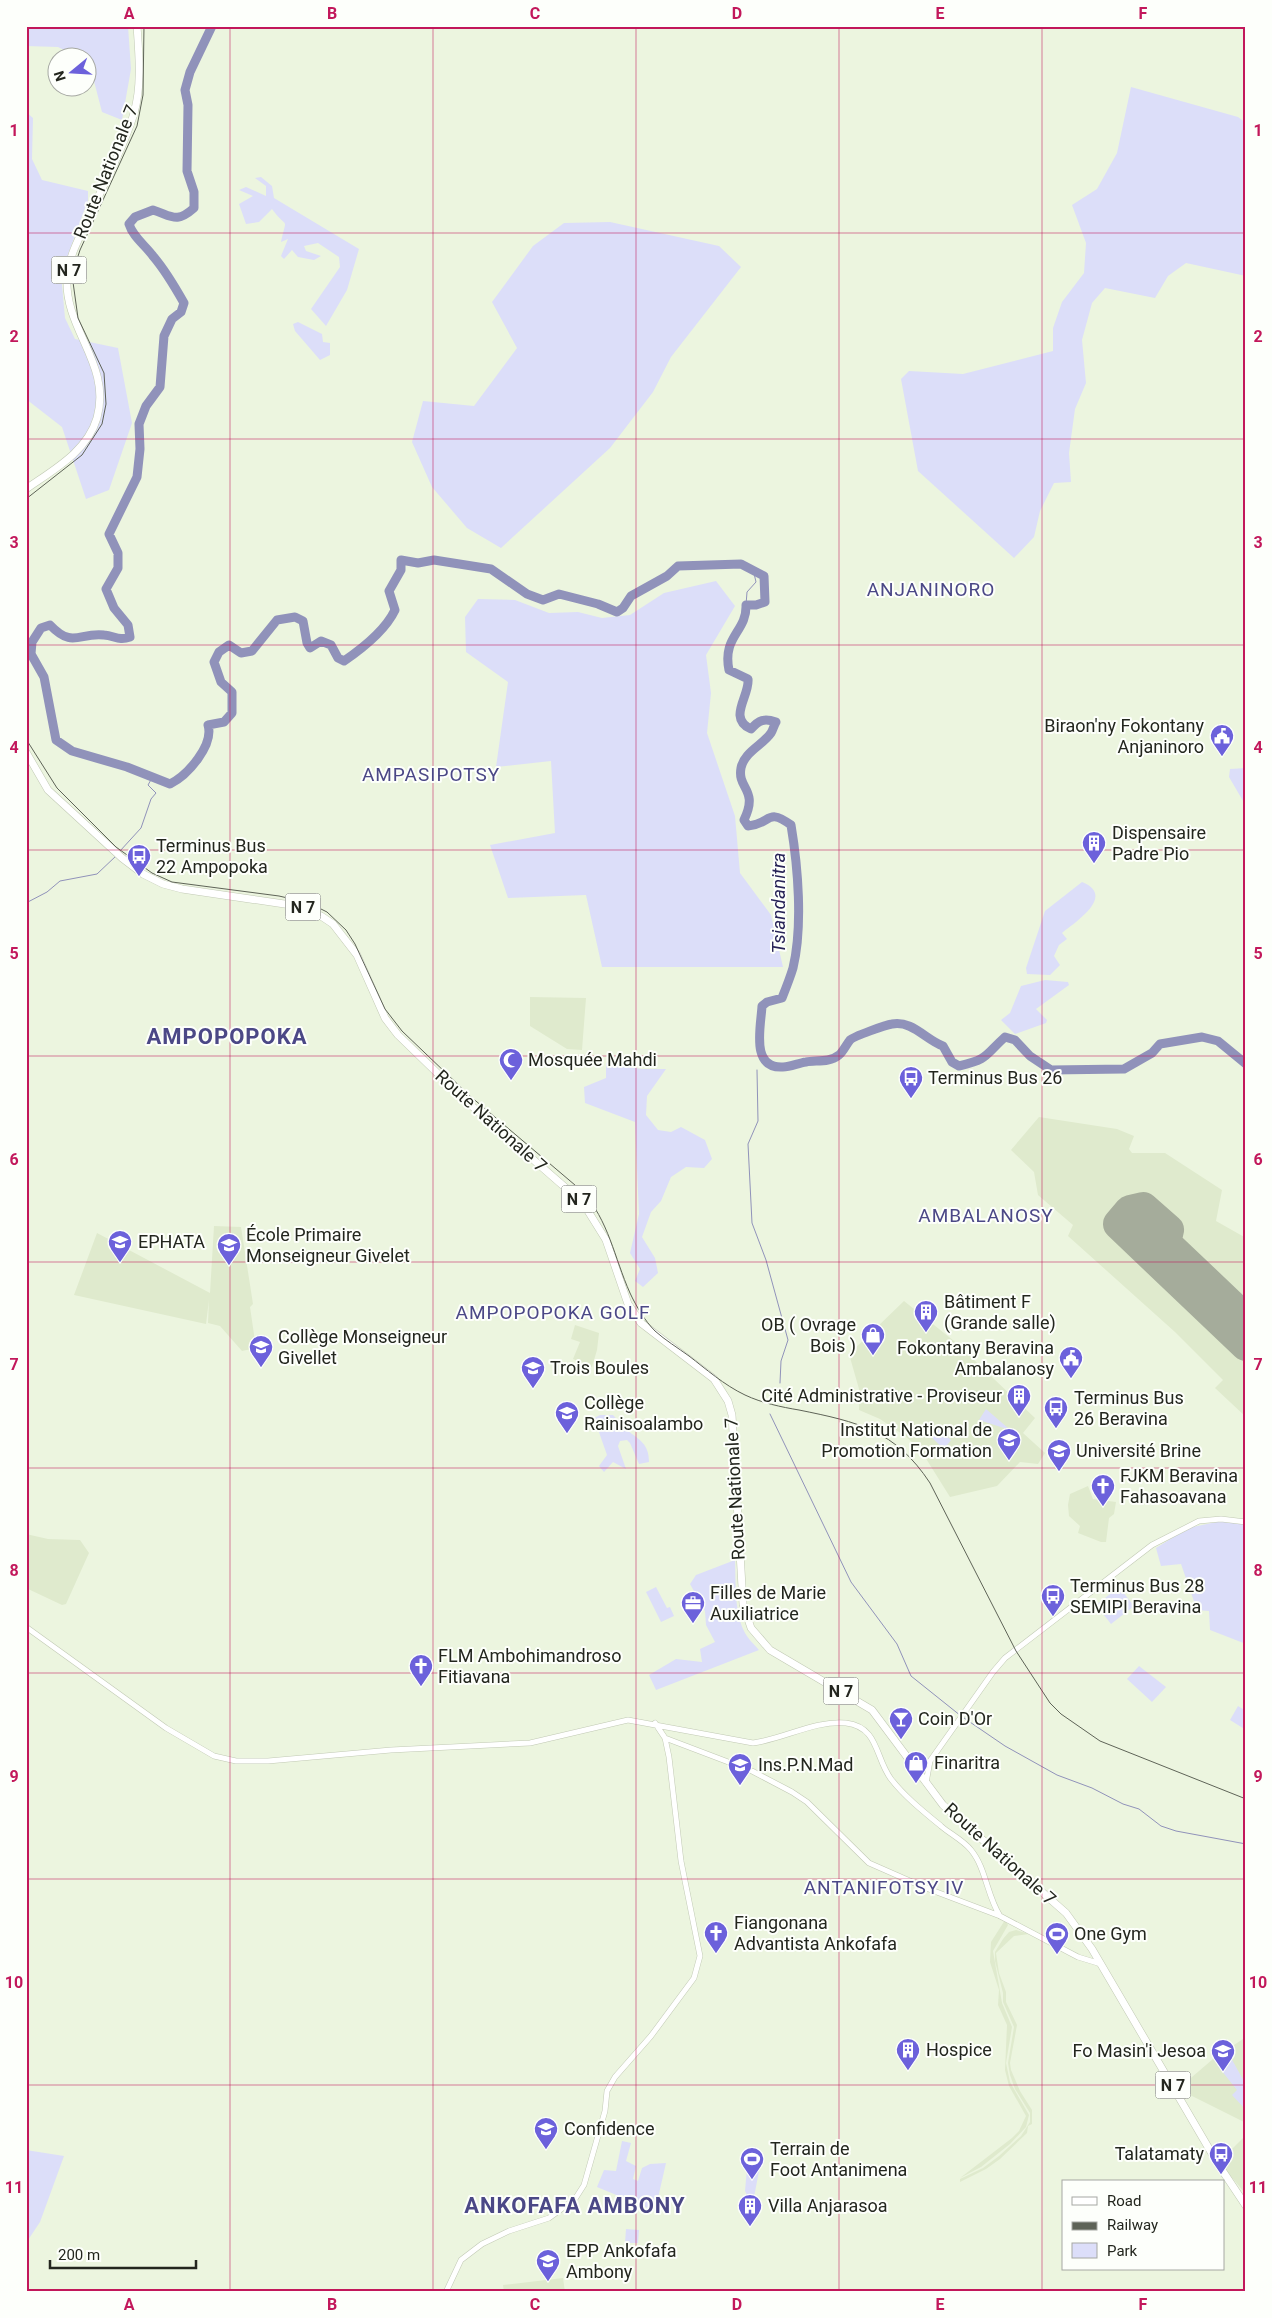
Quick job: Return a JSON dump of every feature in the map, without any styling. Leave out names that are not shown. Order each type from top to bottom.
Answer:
[{"type":"main road","name":"Route Nationale 7","points":[[26,489],[76,453],[88,439],[96,420],[101,398],[100,384],[97,370],[71,311],[67,294],[68,275],[75,249],[135,112],[138,81],[137,26]]},
{"type":"main road","name":"Route Nationale 7","points":[[26,752],[48,790],[122,858],[143,874],[164,884],[182,889],[280,902],[308,909],[321,916],[344,937],[357,956],[384,1018],[398,1035],[465,1100],[583,1203],[606,1240],[626,1298],[640,1323],[714,1379],[728,1401],[732,1415],[743,1604],[751,1628],[759,1640],[780,1657],[872,1710],[916,1770]]},
{"type":"main road","name":"N 7","points":[[916,1770],[926,1782]]},
{"type":"main road","name":"Route Nationale 7","points":[[926,1782],[943,1805],[957,1819],[1066,1913],[1088,1942],[1218,2164],[1246,2206]]},
{"type":"street","points":[[916,1770],[930,1761],[1005,1658],[1152,1545],[1199,1521],[1221,1519],[1246,1522]]},
{"type":"street","points":[[26,1627],[166,1728],[214,1756],[236,1761],[268,1761],[391,1750],[530,1743],[628,1720],[655,1723],[753,1743],[772,1740],[832,1724],[859,1726],[871,1736],[891,1779],[918,1806],[970,1849],[976,1858],[994,1906],[1000,1916]]},
{"type":"street","points":[[446,2292],[461,2260],[482,2244],[509,2231],[549,2218],[575,2199],[584,2185],[608,2091],[614,2077],[651,2036],[694,1978],[700,1956],[681,1861],[664,1738],[655,1723]]},
{"type":"street","points":[[664,1738],[752,1771],[792,1792],[807,1802],[869,1863],[926,1888],[1000,1916],[1078,1957],[1101,1964]]},
{"type":"street","points":[[926,1782],[930,1761]]},
{"type":"shaded area","points":[[530,997],[586,998],[582,1050],[567,1049],[530,1026]]},
{"type":"shaded area","points":[[1039,1117],[1117,1129],[1134,1136],[1129,1149],[1132,1153],[1165,1153],[1222,1190],[1216,1221],[1246,1238],[1246,1417],[1215,1388],[1223,1380],[1175,1332],[1068,1236],[1073,1225],[1038,1195],[1034,1172],[1011,1150]]},
{"type":"shaded area","points":[[214,1226],[241,1227],[253,1304],[250,1307],[256,1348],[242,1351],[220,1326],[208,1323],[209,1300],[206,1324],[74,1295],[97,1233],[210,1293]]},
{"type":"shaded area","points":[[904,1301],[954,1341],[1035,1418],[1023,1433],[1045,1453],[1038,1464],[1020,1462],[997,1486],[950,1497],[920,1449],[880,1419],[859,1410],[859,1389],[849,1354]]},
{"type":"shaded area","points":[[575,1325],[599,1333],[592,1367],[573,1359],[580,1342],[571,1339]]},
{"type":"shaded area","points":[[1088,1486],[1093,1499],[1116,1502],[1114,1514],[1109,1518],[1106,1542],[1101,1542],[1078,1533],[1080,1526],[1069,1516],[1070,1494]]},
{"type":"shaded area","points":[[26,1534],[48,1539],[80,1540],[89,1553],[66,1604],[62,1605],[26,1588]]},
{"type":"shaded area","points":[[1005,1920],[1008,1925],[993,1951],[1002,2003],[1012,2027],[1006,2063],[1010,2082],[1029,2115],[1026,2127],[1010,2144],[981,2167],[960,2178],[1012,2138],[1019,2131],[1026,2116],[1009,2086],[1005,2070],[1007,2025],[998,2005],[999,1990],[990,1962],[991,1942]]},
{"type":"shaded area","points":[[1016,1930],[1029,1934],[1014,1936],[996,1953],[999,1973],[1006,1992],[1006,2002],[1017,2025],[1010,2063],[1011,2070],[1020,2091],[1032,2110],[1032,2124],[1028,2126],[1027,2133],[1000,2159],[986,2169],[960,2182],[960,2179],[983,2168],[999,2156],[1021,2136],[1030,2122],[1030,2113],[1015,2089],[1010,2075],[1008,2063],[1014,2027],[1003,2002],[1003,1993],[995,1961],[995,1952],[1003,1939],[1009,1932]]},
{"type":"shaded area","name":"Fo Masin'i Jesoa","points":[[1246,2037],[1246,2123],[1178,2089],[1213,2059]]},
{"type":"shaded area","points":[[1246,2135],[1246,2190],[1244,2192],[1219,2162]]},
{"type":"shaded area","name":"EPP Ankofafa Ambony","points":[[563,2278],[565,2292],[504,2292],[503,2285]]},
{"type":"green space","points":[[26,26],[128,26],[131,69],[122,120],[102,112],[98,97],[98,48],[26,46]]},
{"type":"green space","points":[[1131,87],[1238,117],[1246,123],[1246,276],[1186,263],[1168,276],[1155,298],[1105,288],[1092,303],[1082,340],[1086,383],[1075,409],[1069,453],[1071,482],[1054,483],[1040,511],[1034,537],[1014,558],[918,471],[901,379],[909,371],[963,374],[1053,351],[1053,328],[1062,302],[1084,273],[1086,243],[1072,205],[1097,189],[1117,153]]},
{"type":"green space","points":[[26,112],[33,118],[32,159],[42,180],[88,191],[88,200],[61,274],[65,318],[75,339],[118,348],[132,423],[109,490],[86,499],[62,427],[26,399]]},
{"type":"green space","points":[[261,177],[272,186],[274,198],[359,249],[347,290],[326,326],[311,309],[340,267],[339,257],[318,243],[304,246],[306,251],[321,256],[314,260],[298,257],[292,250],[284,259],[281,256],[288,239],[281,242],[285,223],[272,209],[259,222],[246,224],[239,204],[253,196],[239,190],[246,187],[266,196],[266,186],[255,178]]},
{"type":"green space","points":[[610,222],[719,246],[741,267],[671,357],[653,392],[610,448],[501,548],[467,528],[432,487],[412,442],[423,401],[474,406],[517,348],[492,302],[533,246],[564,223]]},
{"type":"green space","points":[[298,322],[322,334],[323,342],[330,343],[330,355],[320,360],[295,331],[293,324]]},
{"type":"green space","points":[[716,581],[735,606],[706,655],[711,693],[707,733],[735,816],[740,873],[771,915],[783,967],[602,967],[586,895],[508,898],[490,845],[555,833],[551,761],[496,767],[508,682],[466,652],[465,617],[478,599],[515,600],[549,613],[578,612],[602,618],[630,615],[664,593]]},
{"type":"green space","points":[[1246,768],[1246,806],[1229,777],[1230,769]]},
{"type":"green space","points":[[1082,882],[1092,888],[1095,894],[1094,902],[1083,916],[1062,933],[1067,939],[1059,945],[1054,956],[1060,965],[1050,975],[1027,974],[1026,968],[1045,911]]},
{"type":"green space","points":[[1045,980],[1068,982],[1069,985],[1036,1009],[1047,1020],[1046,1023],[1015,1034],[1001,1020],[1010,1013],[1021,986]]},
{"type":"green space","points":[[606,1063],[641,1069],[666,1069],[647,1096],[646,1115],[658,1130],[671,1132],[681,1127],[705,1140],[712,1159],[704,1168],[686,1167],[671,1177],[661,1201],[651,1212],[642,1237],[655,1258],[658,1273],[643,1287],[635,1281],[640,1269],[630,1253],[639,1214],[635,1122],[585,1103],[584,1087],[606,1078]]},
{"type":"green space","points":[[986,1409],[1008,1428],[979,1420]]},
{"type":"green space","points":[[600,1415],[613,1415],[623,1427],[645,1446],[649,1462],[639,1464],[630,1443],[627,1440],[620,1441],[618,1446],[626,1469],[613,1462],[604,1472],[599,1466],[607,1455],[594,1418]]},
{"type":"green space","points":[[937,1428],[951,1440],[944,1449],[930,1436]]},
{"type":"green space","points":[[1226,1520],[1246,1524],[1246,1644],[1210,1630],[1209,1611],[1197,1610],[1181,1564],[1161,1566],[1156,1548],[1188,1528]]},
{"type":"green space","points":[[735,1560],[736,1596],[741,1623],[747,1636],[759,1650],[656,1690],[649,1675],[676,1659],[702,1662],[700,1649],[715,1642],[706,1625],[705,1611],[690,1584],[696,1575]]},
{"type":"green space","points":[[656,1587],[667,1608],[670,1607],[674,1616],[661,1622],[646,1592]]},
{"type":"green space","points":[[1119,1587],[1134,1606],[1111,1624],[1096,1605]]},
{"type":"green space","points":[[1139,1666],[1166,1687],[1152,1702],[1127,1679]]},
{"type":"green space","points":[[1238,1706],[1246,1711],[1246,1730],[1230,1720]]},
{"type":"green space","points":[[1230,2056],[1246,2085],[1246,2110],[1232,2095],[1237,2090],[1217,2065]]},
{"type":"green space","points":[[622,2141],[631,2143],[626,2161],[636,2166],[633,2179],[638,2181],[642,2168],[650,2164],[666,2163],[655,2211],[597,2187],[604,2170],[616,2171]]},
{"type":"green space","points":[[26,2150],[64,2156],[40,2222],[26,2243]]},
{"type":"green space","name":"Terrain de Foot Antanimena","points":[[750,2165],[760,2166],[754,2197],[747,2195],[745,2191],[747,2168]]},
{"type":"green space","points":[[626,2229],[639,2230],[638,2243],[625,2243]]},
{"type":"waterway","name":"Tsiandanitra","points":[[212,26],[190,72],[185,90],[188,105],[187,171],[194,192],[194,208],[183,216],[178,217],[153,210],[135,217],[129,224],[136,237],[166,273],[184,303],[181,312],[172,319],[164,336],[160,387],[146,406],[139,424],[140,449],[137,477],[109,534],[118,553],[118,568],[106,589],[114,608],[128,625],[130,637],[120,638],[95,635],[71,638],[58,632],[50,625],[41,628],[32,642],[31,654],[44,677],[56,740],[72,751],[127,767],[170,784],[192,767],[198,759],[207,741],[208,725],[224,722],[232,713],[232,692],[221,682],[214,662],[219,652],[229,645],[241,653],[252,651],[277,620],[295,617],[303,621],[307,643],[310,648],[321,641],[331,645],[338,658],[344,661],[373,638],[391,618],[395,610],[389,591],[401,570],[401,560],[418,563],[434,560],[491,569],[527,594],[543,600],[559,594],[598,604],[617,612],[623,608],[631,596],[667,576],[678,566],[741,564],[764,576],[765,602],[756,605],[746,605],[743,622],[729,649],[729,670],[748,679],[748,686],[740,713],[744,724],[751,729],[762,721],[776,722],[772,732],[746,757],[741,768],[742,781],[749,795],[748,810],[744,820],[748,826],[777,817],[791,825],[796,859],[799,915],[793,968],[782,998],[767,1002],[762,1006],[760,1045],[766,1061],[773,1066],[783,1067],[835,1058],[853,1038],[883,1026],[899,1024],[906,1025],[943,1046],[952,1062],[959,1066],[981,1059],[1005,1037],[1015,1040],[1030,1056],[1051,1070],[1124,1069],[1152,1053],[1160,1044],[1202,1037],[1218,1041],[1246,1064]]},
{"type":"waterway","points":[[746,605],[747,592],[756,582],[753,569]]},
{"type":"waterway","points":[[120,851],[141,828],[151,799],[156,793],[148,785],[152,778]]},
{"type":"waterway","points":[[26,903],[47,892],[60,881],[97,874],[116,856]]},
{"type":"waterway","points":[[757,1070],[758,1121],[748,1144],[752,1223],[766,1260],[788,1340],[781,1361],[780,1383]]},
{"type":"waterway","points":[[770,1414],[851,1582],[897,1644],[911,1676],[961,1716]]},
{"type":"waterway","points":[[964,1718],[1005,1746],[1057,1775],[1092,1788],[1123,1804],[1139,1809],[1161,1826],[1176,1831],[1246,1844]]},
{"type":"runway","points":[[1246,1320],[1165,1243],[1168,1230],[1143,1208],[1130,1211],[1119,1224],[1246,1345]]},
{"type":"railway","points":[[26,499],[82,455],[102,424],[106,404],[104,373],[78,318],[72,275],[80,250],[137,126],[143,95],[144,26]]},
{"type":"railway","points":[[26,739],[57,788],[116,847],[152,873],[172,882],[279,896],[309,903],[327,912],[346,930],[355,944],[385,1009],[402,1031],[470,1096],[582,1191],[605,1227],[632,1298],[644,1318],[655,1331],[723,1382],[745,1395],[772,1404],[857,1424],[874,1431],[903,1451],[917,1465],[930,1483],[1016,1651],[1050,1703],[1061,1714],[1100,1741],[1246,1799]]},
{"type":"place","name":"Biraon'ny Fokontany Anjaninoro","points":[[1222,757]]},
{"type":"place","name":"Dispensaire Padre Pio","points":[[1094,864]]},
{"type":"place","name":"Terminus Bus 22 Ampopoka","points":[[139,877]]},
{"type":"place","name":"Mosquée Mahdi","points":[[511,1081]]},
{"type":"place","name":"Terminus Bus 26","points":[[911,1099]]},
{"type":"place","name":"EPHATA","points":[[120,1263]]},
{"type":"place","name":"École Primaire Monseigneur Givelet","points":[[229,1266]]},
{"type":"place","name":"Bâtiment F (Grande salle)","points":[[926,1333]]},
{"type":"place","name":"OB ( Ovrage Bois )","points":[[873,1356]]},
{"type":"place","name":"Collège Monseigneur Givellet","points":[[261,1368]]},
{"type":"place","name":"Fokontany Beravina Ambalanosy","points":[[1071,1379]]},
{"type":"place","name":"Trois Boules","points":[[533,1389]]},
{"type":"place","name":"Cité Administrative - Proviseur","points":[[1019,1417]]},
{"type":"place","name":"Terminus Bus 26 Beravina","points":[[1056,1429]]},
{"type":"place","name":"Collège Rainisoalambo","points":[[567,1434]]},
{"type":"place","name":"Institut National de Promotion Formation","points":[[1009,1461]]},
{"type":"place","name":"Université Brine","points":[[1059,1472]]},
{"type":"place","name":"FJKM Beravina Fahasoavana","points":[[1103,1507]]},
{"type":"place","name":"Terminus Bus 28 SEMIPI Beravina","points":[[1053,1617]]},
{"type":"place","name":"Filles de Marie Auxiliatrice","points":[[693,1624]]},
{"type":"place","name":"FLM Ambohimandroso Fitiavana","points":[[421,1687]]},
{"type":"place","name":"Coin D'Or","points":[[901,1740]]},
{"type":"place","name":"Finaritra","points":[[916,1784]]},
{"type":"place","name":"Ins.P.N.Mad","points":[[740,1786]]},
{"type":"place","name":"Fiangonana Advantista Ankofafa","points":[[716,1954]]},
{"type":"place","name":"One Gym","points":[[1057,1955]]},
{"type":"place","name":"Hospice","points":[[908,2071]]},
{"type":"place","name":"Fo Masin'i Jesoa","points":[[1223,2072]]},
{"type":"place","name":"Confidence","points":[[546,2150]]},
{"type":"place","name":"Talatamaty","points":[[1221,2175]]},
{"type":"place","name":"Terrain de Foot Antanimena","points":[[752,2180]]},
{"type":"place","name":"Villa Anjarasoa","points":[[750,2227]]},
{"type":"place","name":"EPP Ankofafa Ambony","points":[[548,2282]]},
{"type":"district","name":"ANJANINORO","points":[[931,589]]},
{"type":"district","name":"AMPASIPOTSY","points":[[431,774]]},
{"type":"district","name":"AMPOPOPOKA","points":[[227,1036]]},
{"type":"district","name":"AMBALANOSY","points":[[986,1215]]},
{"type":"district","name":"AMPOPOPOKA GOLF","points":[[553,1312]]},
{"type":"district","name":"ANTANIFOTSY IV","points":[[884,1887]]},
{"type":"district","name":"ANKOFAFA AMBONY","points":[[575,2205]]}]
